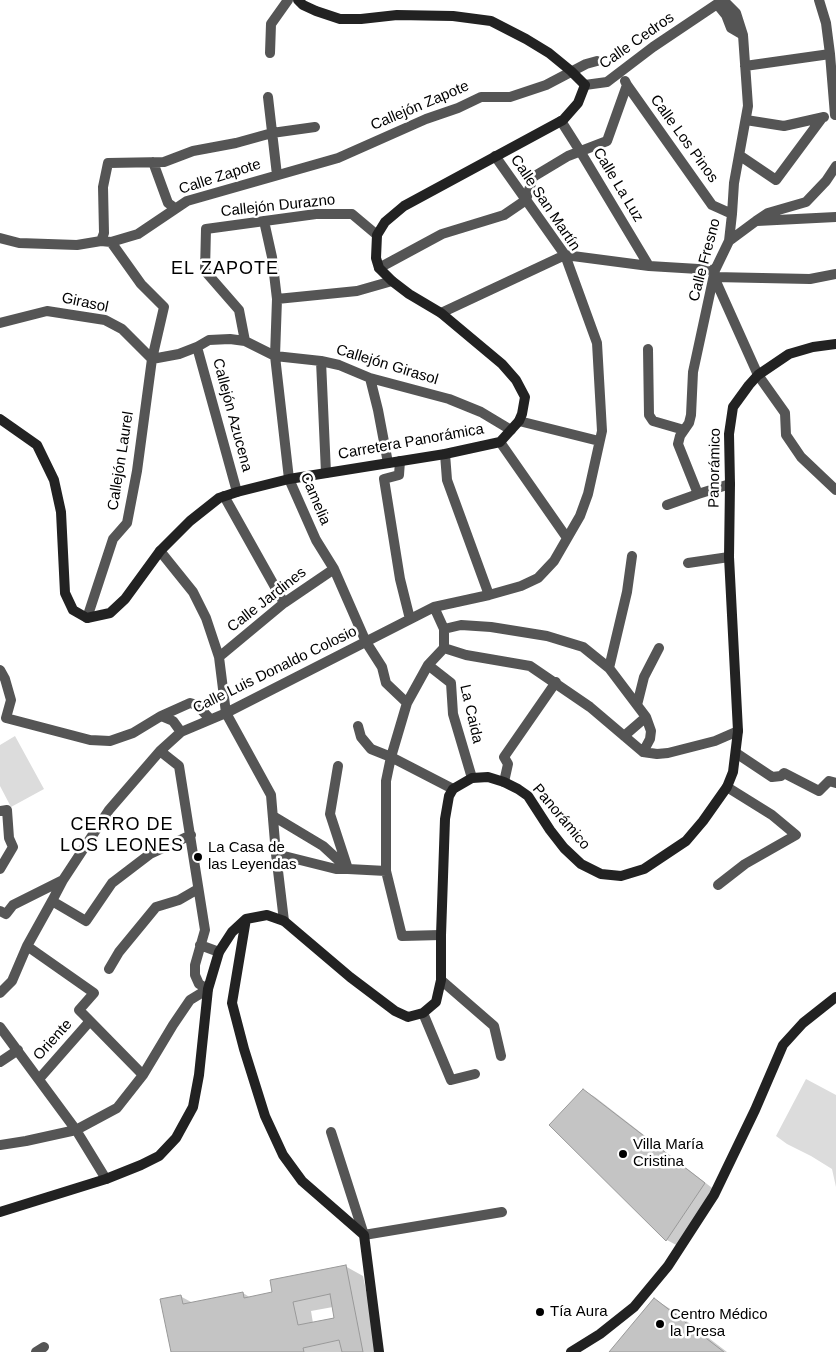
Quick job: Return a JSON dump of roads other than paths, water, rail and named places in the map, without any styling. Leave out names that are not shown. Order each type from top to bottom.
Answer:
[{"type":"street","points":[[270,53],[271,24],[288,0]]},
{"type":"street","points":[[298,0],[303,5],[316,11],[340,19],[361,19],[397,14],[453,16],[491,21],[549,53],[572,71],[585,85],[578,103],[561,121],[404,206],[385,222],[377,235],[376,258],[379,268],[442,234],[504,215],[526,200],[533,177],[568,156],[607,141],[626,84]]},
{"type":"street","name":"Calle Fresno","points":[[698,494],[678,444],[680,436],[689,423],[691,416],[693,372],[715,274],[729,241],[734,184],[748,106],[743,35],[736,12],[723,0]]},
{"type":"street","points":[[746,120],[784,126],[836,115],[826,23],[819,0]]},
{"type":"street","name":"Calle Cedros","points":[[585,85],[607,82],[653,47],[717,4],[726,15],[731,28],[743,35]]},
{"type":"street","points":[[746,66],[830,54]]},
{"type":"street","points":[[572,71],[586,64],[597,62]]},
{"type":"street","name":"Calle Los Pinos","points":[[623,70],[626,84],[712,205],[732,214]]},
{"type":"street","name":"Callejón Zapote","points":[[338,158],[481,97],[510,97],[546,85],[572,71]]},
{"type":"street","points":[[268,97],[277,175]]},
{"type":"street","points":[[739,155],[776,180],[822,118]]},
{"type":"street","name":"Calle La Luz","points":[[561,121],[649,266]]},
{"type":"street","points":[[152,359],[164,308],[141,284],[106,241],[104,233],[103,188],[108,163],[164,162],[193,151],[236,143],[272,133],[315,126]]},
{"type":"street","name":"Calle San Martín","points":[[495,156],[565,255],[597,343],[602,431],[599,441]]},
{"type":"street","name":"Calle Zapote","points":[[0,238],[19,243],[77,245],[138,234],[187,201],[338,158]]},
{"type":"street","points":[[153,162],[168,204],[175,208]]},
{"type":"street","points":[[729,241],[768,213],[806,202],[831,182],[836,166]]},
{"type":"street","name":"Callejón Durazno","points":[[245,340],[239,310],[205,271],[206,229],[316,214],[352,214],[377,235]]},
{"type":"street","points":[[756,221],[836,216]]},
{"type":"street","name":"Camelia","points":[[264,221],[272,257],[276,299],[275,356],[288,478],[316,540],[334,568],[366,642],[382,667],[386,683],[407,703]]},
{"type":"street","points":[[441,313],[565,255],[715,274],[810,279],[836,274]]},
{"type":"street","name":"Carretera Panorámica","points":[[87,618],[110,613],[120,604],[140,580],[160,551],[190,520],[219,498],[288,478],[446,454],[500,442],[519,421],[525,397],[516,380],[502,364],[441,313],[409,294],[379,268]]},
{"type":"street","points":[[715,274],[758,375],[785,413],[786,434],[801,457],[836,490]]},
{"type":"street","points":[[276,299],[357,291],[392,281]]},
{"type":"street","name":"Girasol","points":[[0,323],[47,311],[105,320],[122,329],[152,359]]},
{"type":"street","name":"Callejón Girasol","points":[[152,359],[179,354],[209,340],[245,340],[275,356],[339,365],[370,378],[448,399],[481,412],[511,430]]},
{"type":"street","name":"Panorámico","points":[[472,778],[488,777],[504,782],[528,796],[564,848],[581,864],[601,874],[621,876],[644,870],[686,841],[703,822],[727,787],[733,772],[738,731],[729,557],[729,434],[733,407],[758,375],[789,354],[813,346],[836,344]]},
{"type":"street","name":"Callejón Azucena","points":[[197,347],[237,492]]},
{"type":"street","points":[[648,349],[649,415],[653,420],[684,430]]},
{"type":"street","name":"Callejón Laurel","points":[[87,618],[114,539],[127,523],[137,471],[152,359]]},
{"type":"street","points":[[321,361],[326,472]]},
{"type":"street","points":[[370,378],[388,463]]},
{"type":"street","points":[[0,419],[37,445],[54,480],[61,512],[65,594],[74,610],[87,618]]},
{"type":"street","points":[[519,421],[599,441]]},
{"type":"street","name":"Calle Luis Donaldo Colosio","points":[[0,992],[12,981],[26,946],[63,880],[109,810],[160,751],[181,732],[226,713],[434,607],[489,595],[521,586],[538,578],[554,560],[580,516],[588,494],[599,441]]},
{"type":"street","points":[[500,442],[567,538]]},
{"type":"street","points":[[446,454],[447,480],[489,595]]},
{"type":"street","points":[[400,461],[399,475],[384,479],[400,580],[410,619]]},
{"type":"street","points":[[667,505],[730,484]]},
{"type":"street","points":[[224,496],[284,603]]},
{"type":"street","points":[[160,551],[193,592],[206,618],[219,657],[226,713],[271,794],[284,921]]},
{"type":"street","points":[[609,668],[627,592],[632,556]]},
{"type":"street","points":[[688,563],[729,557]]},
{"type":"street","name":"Calle Jardines","points":[[219,657],[284,603],[334,568]]},
{"type":"street","points":[[434,607],[444,629],[444,648],[428,665],[407,703],[391,757],[386,781],[386,871],[402,936],[440,935]]},
{"type":"street","points":[[444,629],[461,625],[491,627],[547,636],[583,647],[609,668],[646,717],[651,731],[650,739],[643,752]]},
{"type":"street","points":[[444,648],[466,655],[530,666],[590,707],[643,752],[668,753],[715,741],[738,731]]},
{"type":"street","points":[[638,705],[644,677],[658,648]]},
{"type":"street","name":"La Caida","points":[[428,665],[451,683],[453,714],[472,778]]},
{"type":"street","points":[[0,670],[5,679],[11,700],[3,720],[90,740],[110,741],[133,733],[161,716],[190,703],[197,705],[210,720]]},
{"type":"street","points":[[504,782],[508,764],[504,757],[556,682]]},
{"type":"street","points":[[161,716],[173,721],[181,732]]},
{"type":"street","points":[[624,736],[646,717]]},
{"type":"street","points":[[358,726],[361,737],[371,749],[391,757],[453,789]]},
{"type":"street","points":[[160,751],[179,766],[205,930],[195,965],[195,976],[199,984],[208,989]]},
{"type":"street","points":[[736,753],[772,777],[781,776],[784,773],[819,791],[830,781],[836,782]]},
{"type":"street","points":[[338,766],[330,814],[348,869]]},
{"type":"street","points":[[0,1212],[106,1179],[141,1165],[159,1156],[176,1138],[193,1107],[199,1075],[208,989],[218,952],[232,932],[246,919],[267,915],[284,921],[350,977],[396,1011],[408,1017],[423,1013],[436,1002],[441,980],[440,935],[445,819],[449,796],[453,789],[472,778]]},
{"type":"street","points":[[718,885],[745,864],[796,835],[772,815],[727,787]]},
{"type":"street","points":[[0,811],[7,810],[9,838],[13,847],[0,869]]},
{"type":"street","points":[[273,816],[323,846],[348,869]]},
{"type":"street","points":[[52,901],[86,921],[112,883],[150,854],[191,835]]},
{"type":"street","points":[[276,854],[336,869],[386,871]]},
{"type":"street","points":[[0,911],[6,914],[13,905],[63,880]]},
{"type":"street","points":[[109,969],[119,952],[156,907],[180,900],[198,889]]},
{"type":"street","points":[[246,919],[232,1003],[244,1050],[266,1116],[284,1154],[302,1182],[364,1235],[502,1212]]},
{"type":"street","points":[[200,945],[218,952]]},
{"type":"street","points":[[26,946],[94,993],[79,1010],[143,1075]]},
{"type":"street","points":[[441,980],[494,1026],[501,1056]]},
{"type":"street","points":[[0,1145],[76,1130],[118,1108],[143,1075],[190,1000],[208,989]]},
{"type":"street","points":[[571,1352],[600,1334],[634,1307],[668,1266],[714,1195],[755,1110],[783,1045],[803,1023],[836,997]]},
{"type":"street","points":[[423,1013],[451,1080],[476,1074]]},
{"type":"street","name":"Oriente","points":[[39,1079],[90,1021]]},
{"type":"street","points":[[0,1027],[76,1130],[106,1179]]},
{"type":"street","points":[[0,1062],[18,1050]]},
{"type":"street","points":[[331,1132],[364,1235],[379,1352]]},
{"type":"place","name":"La Casa de las Leyendas","points":[[198,857]]},
{"type":"place","name":"Villa María Cristina","points":[[623,1154]]},
{"type":"place","name":"Tía Aura","points":[[540,1312]]},
{"type":"place","name":"Centro Médico la Presa","points":[[660,1324]]},
{"type":"district","name":"EL ZAPOTE","points":[[225,269]]},
{"type":"district","name":"CERRO DE LOS LEONES","points":[[122,835]]}]
